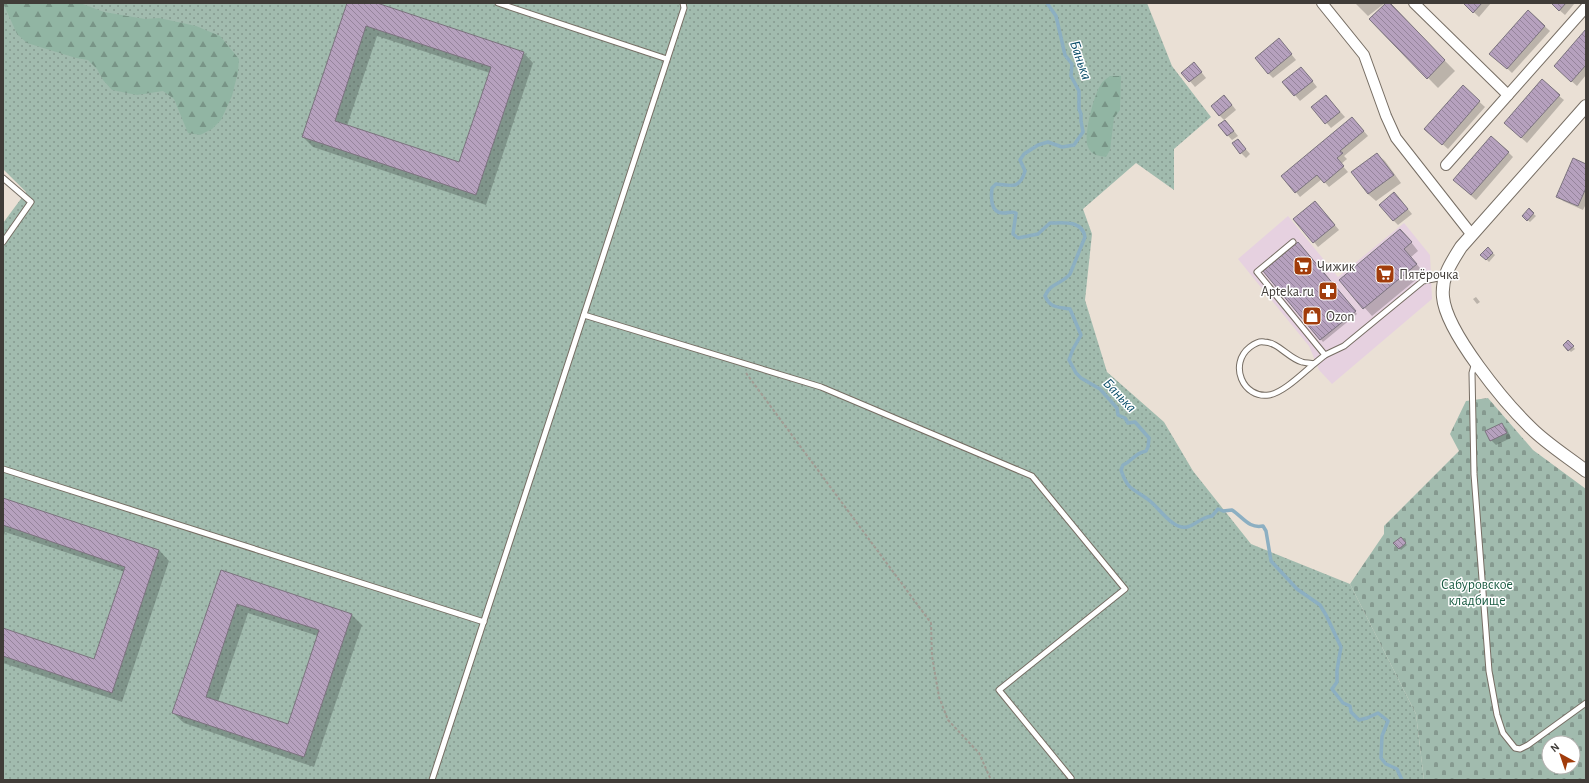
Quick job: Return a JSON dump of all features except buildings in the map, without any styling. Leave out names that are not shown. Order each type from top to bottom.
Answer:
[{"type":"street","points":[[1322,3],[1364,55],[1386,116],[1396,138],[1472,235]]},
{"type":"street","points":[[1417,4],[1508,95]]},
{"type":"street","points":[[1446,164],[1586,7]]},
{"type":"street","points":[[1586,106],[1472,235],[1450,264],[1444,277],[1443,297],[1446,313],[1455,331],[1499,393],[1531,428],[1586,471]]},
{"type":"lane","points":[[498,3],[667,59]]},
{"type":"lane","points":[[432,780],[684,8],[683,3]]},
{"type":"lane","points":[[3,178],[31,202],[3,242]]},
{"type":"lane","points":[[1293,242],[1257,272],[1326,355]]},
{"type":"lane","points":[[1314,364],[1301,362],[1286,354],[1274,345],[1264,341],[1254,344],[1246,351],[1240,359],[1238,367],[1244,383],[1250,390],[1260,395],[1270,395],[1286,387],[1326,355],[1344,346],[1423,281],[1444,277]]},
{"type":"lane","points":[[584,314],[821,387],[1032,476],[1125,589],[999,690],[1072,778]]},
{"type":"lane","points":[[1476,361],[1472,373],[1474,474],[1489,671],[1497,715],[1503,733],[1515,748],[1520,749],[1528,745],[1586,702]]},
{"type":"lane","points":[[3,470],[484,622]]},
{"type":"path","points":[[737,361],[931,623],[932,656],[939,697],[948,720],[978,753],[990,780]]},
{"type":"shaded area","points":[[1288,216],[1338,277],[1404,223],[1430,255],[1432,299],[1332,384],[1319,370],[1309,346],[1238,259]]},
{"type":"green space","points":[[3,3],[1147,3],[1172,66],[1211,117],[1174,149],[1174,190],[1136,163],[1083,209],[1092,234],[1085,300],[1107,372],[1164,422],[1193,471],[1251,544],[1350,584],[1416,714],[1424,780],[3,780],[3,223],[26,192],[3,169]]},
{"type":"green space","points":[[3,3],[80,3],[104,12],[145,19],[159,18],[196,26],[220,36],[239,59],[238,72],[232,96],[221,120],[212,129],[200,135],[188,133],[174,99],[163,91],[137,95],[112,90],[103,80],[97,69],[88,60],[76,58],[27,43],[17,34]]},
{"type":"green space","points":[[1110,76],[1121,76],[1120,110],[1114,118],[1110,150],[1106,157],[1096,155],[1089,150],[1087,134],[1092,106],[1098,89]]},
{"type":"green space","name":"Сабуровское кладбище","points":[[1488,398],[1533,450],[1586,489],[1586,780],[1424,780],[1416,714],[1350,584],[1384,534],[1384,526],[1459,451],[1450,434],[1466,401]]},
{"type":"waterway","name":"Банька","points":[[1047,3],[1056,16],[1065,55],[1072,64],[1071,76],[1079,91],[1079,109],[1083,132],[1074,145],[1062,147],[1048,142],[1038,145],[1024,154],[1020,160],[1025,171],[1021,181],[1018,184],[1011,186],[996,184],[992,188],[992,204],[999,213],[1016,213],[1013,234],[1018,238],[1038,234],[1050,223],[1066,223],[1076,225],[1083,232],[1085,237],[1070,274],[1050,288],[1045,296],[1052,305],[1070,309],[1081,335],[1069,360],[1076,373],[1081,378],[1100,389],[1117,408],[1118,415],[1125,418],[1128,423],[1135,422],[1149,438],[1146,451],[1136,455],[1123,465],[1121,470],[1125,481],[1130,487],[1150,501],[1167,518],[1182,527],[1190,526],[1204,518],[1212,516],[1218,509],[1223,511],[1232,510],[1246,522],[1254,526],[1263,526],[1266,531],[1271,561],[1297,589],[1320,605],[1341,647],[1337,670],[1337,682],[1332,689],[1343,703],[1350,706],[1351,712],[1359,720],[1378,713],[1388,721],[1382,736],[1381,758],[1386,764],[1397,769],[1402,780]]},
{"type":"place","name":"Чижик","points":[[1303,266]]},
{"type":"place","name":"Пятёрочка","points":[[1385,274]]},
{"type":"place","name":"Apteka.ru","points":[[1328,291]]},
{"type":"place","name":"Ozon","points":[[1312,316]]}]
